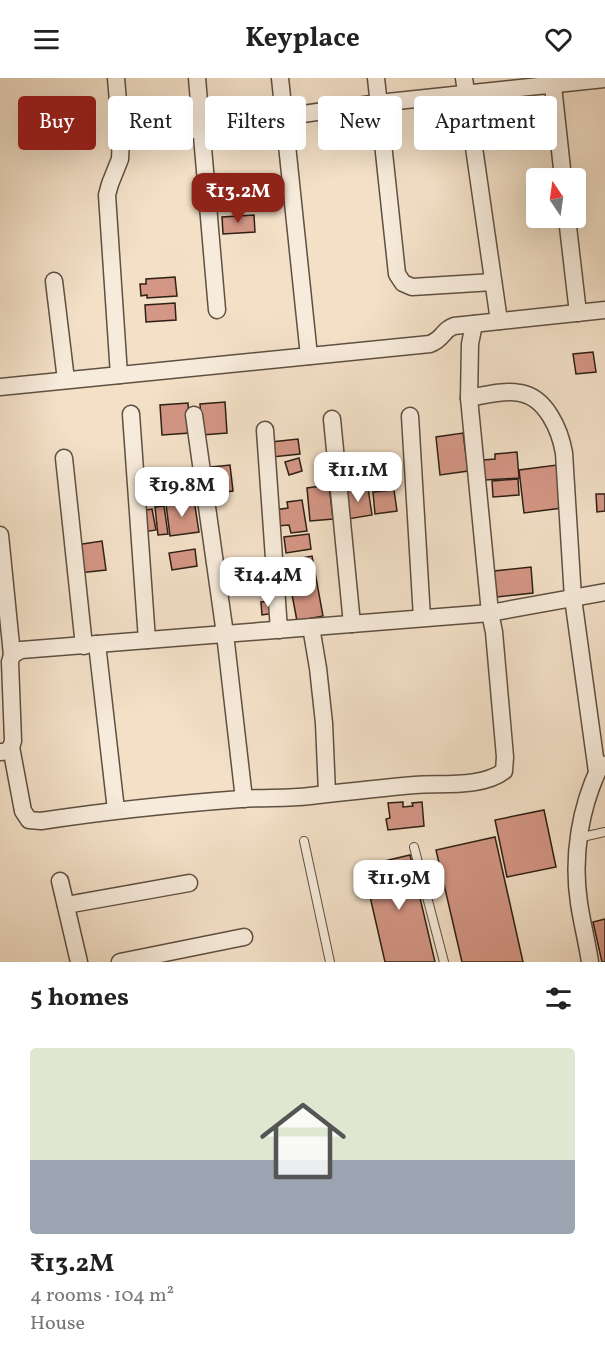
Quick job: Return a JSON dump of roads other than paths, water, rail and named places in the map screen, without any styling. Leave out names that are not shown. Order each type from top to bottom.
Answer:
[{"type":"street","points":[[116,78],[117,96]]},
{"type":"street","points":[[197,78],[217,310]]},
{"type":"street","points":[[280,78],[282,96]]},
{"type":"street","points":[[376,78],[377,96]]},
{"type":"street","points":[[402,98],[465,86],[553,86],[605,80]]},
{"type":"street","points":[[465,86],[499,321]]},
{"type":"street","points":[[553,86],[562,168]]},
{"type":"street","points":[[193,130],[205,128]]},
{"type":"street","points":[[119,375],[107,195],[120,159],[120,150]]},
{"type":"street","points":[[287,150],[309,356]]},
{"type":"street","points":[[383,150],[397,274],[403,283],[412,286],[493,282]]},
{"type":"street","points":[[568,228],[578,313]]},
{"type":"street","points":[[54,281],[66,380]]},
{"type":"street","points":[[0,387],[430,344],[438,342],[449,328],[454,326],[605,310]]},
{"type":"street","points":[[0,535],[12,655],[10,662],[13,741],[6,750],[23,811],[29,820],[41,821],[116,810],[244,799],[477,782],[495,778],[504,771],[505,757],[469,398],[470,344],[474,324]]},
{"type":"street","points":[[469,398],[499,393],[520,393],[537,400],[554,421],[561,437],[564,453],[573,598],[597,772]]},
{"type":"street","points":[[131,414],[147,640]]},
{"type":"street","points":[[194,415],[225,634],[244,799]]},
{"type":"street","points":[[410,416],[422,618]]},
{"type":"street","points":[[332,419],[352,624]]},
{"type":"street","points":[[265,430],[279,630]]},
{"type":"street","points":[[64,458],[116,810]]},
{"type":"street","points":[[12,655],[21,650],[490,613],[605,592]]},
{"type":"street","points":[[310,627],[323,712],[327,793]]},
{"type":"street","points":[[590,962],[579,902],[578,838],[584,809],[605,756]]},
{"type":"street","points":[[60,881],[79,962]]},
{"type":"street","points":[[66,905],[189,883]]},
{"type":"street","points":[[120,962],[244,938]]},
{"type":"lane","points":[[578,838],[605,831]]},
{"type":"lane","points":[[304,841],[330,962]]},
{"type":"lane","points":[[414,847],[444,962]]}]
